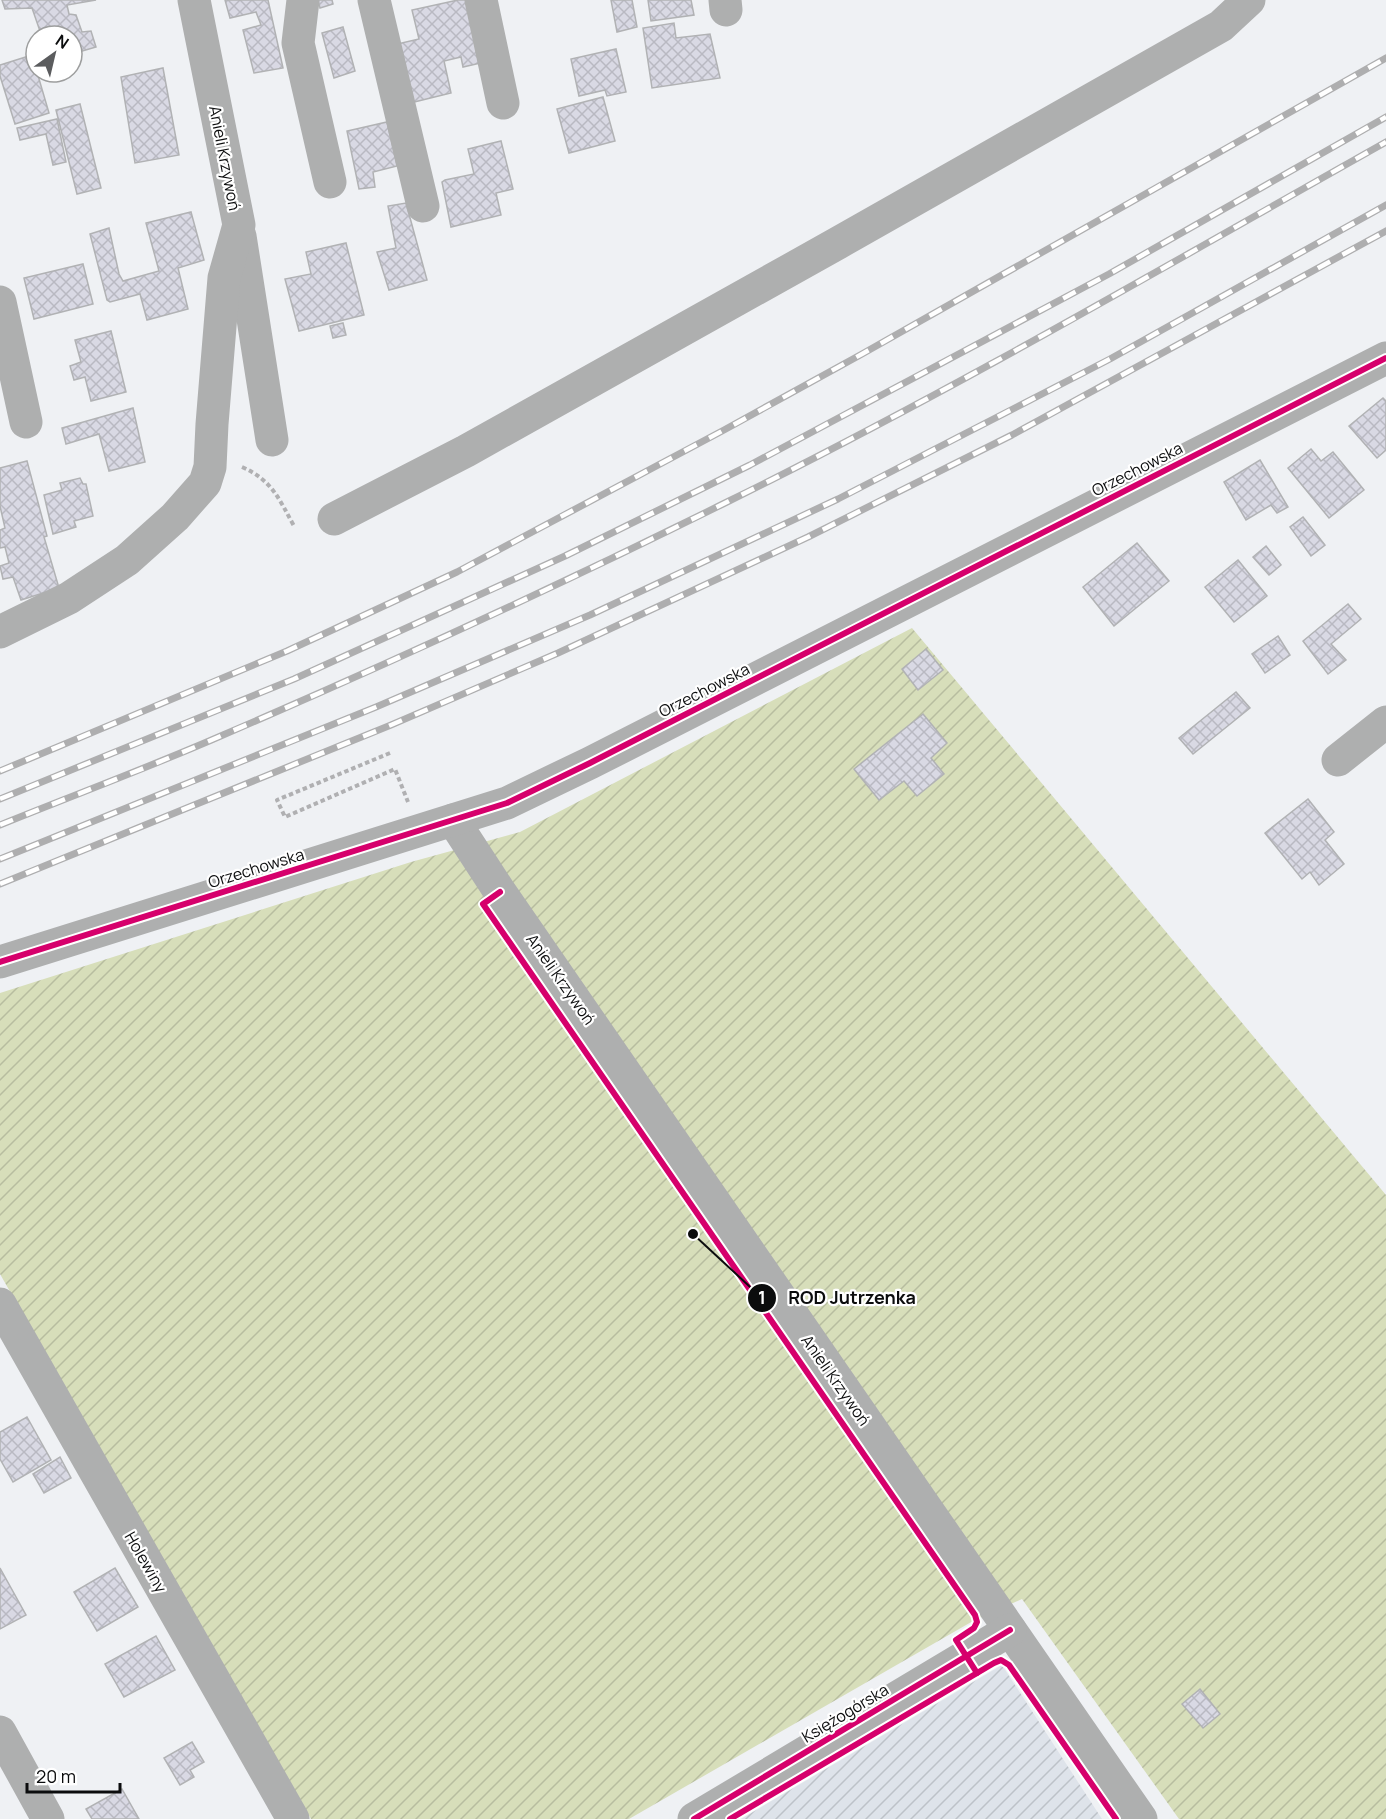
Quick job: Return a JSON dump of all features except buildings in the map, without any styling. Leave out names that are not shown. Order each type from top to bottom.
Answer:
[{"type":"street","name":"Anieli Krzywoń","points":[[0,632],[69,598],[127,560],[175,517],[205,483],[210,467],[224,278],[238,225],[195,0]]},
{"type":"street","points":[[303,0],[298,43],[330,182]]},
{"type":"street","points":[[374,0],[423,206]]},
{"type":"street","points":[[481,0],[503,103]]},
{"type":"street","points":[[334,519],[466,451],[890,214],[1221,26],[1249,0]]},
{"type":"street","points":[[238,225],[272,440]]},
{"type":"street","points":[[0,302],[26,422]]},
{"type":"street","name":"Orzechowska","points":[[0,962],[507,802],[590,763],[1386,358]]},
{"type":"street","points":[[1338,760],[1386,722]]},
{"type":"street","name":"Anieli Krzywoń","points":[[453,820],[521,922],[1141,1819]]},
{"type":"street","name":"Holewiny","points":[[0,1304],[293,1819]]},
{"type":"street","name":"Księżogórska","points":[[694,1819],[1010,1630]]},
{"type":"street","points":[[0,1732],[48,1819]]},
{"type":"path","points":[[211,439],[272,487],[294,526]]},
{"type":"path","points":[[390,753],[277,800],[285,817],[395,769],[420,830]]},
{"type":"shaded area","points":[[1002,1665],[1102,1819],[741,1819]]},
{"type":"green space","points":[[912,628],[1386,1195],[1386,1819],[1179,1819],[1022,1599],[973,1621],[629,1819],[311,1819],[0,1274],[0,993],[411,862],[520,832]]},
{"type":"railway","points":[[0,771],[287,651],[457,572],[862,354],[1386,58]]},
{"type":"railway","points":[[0,799],[294,679],[565,556],[750,465],[1109,274],[1386,117]]},
{"type":"railway","points":[[0,825],[140,770],[351,679],[479,621],[731,500],[979,371],[1386,142]]},
{"type":"railway","points":[[0,859],[376,707],[590,615],[838,499],[1110,359],[1386,205]]},
{"type":"railway","points":[[0,884],[391,725],[558,653],[808,537],[1012,435],[1386,231]]},
{"type":"cycle path","points":[[0,962],[507,803],[590,763],[1386,358]]},
{"type":"cycle path","points":[[500,892],[483,904],[975,1615],[977,1622],[974,1628],[956,1640],[977,1673]]},
{"type":"cycle path","points":[[694,1819],[1010,1630]]},
{"type":"cycle path","points":[[730,1819],[1001,1660],[1009,1665],[1116,1819]]},
{"type":"place","name":"ROD Jutrzenka","points":[[693,1234]]}]
